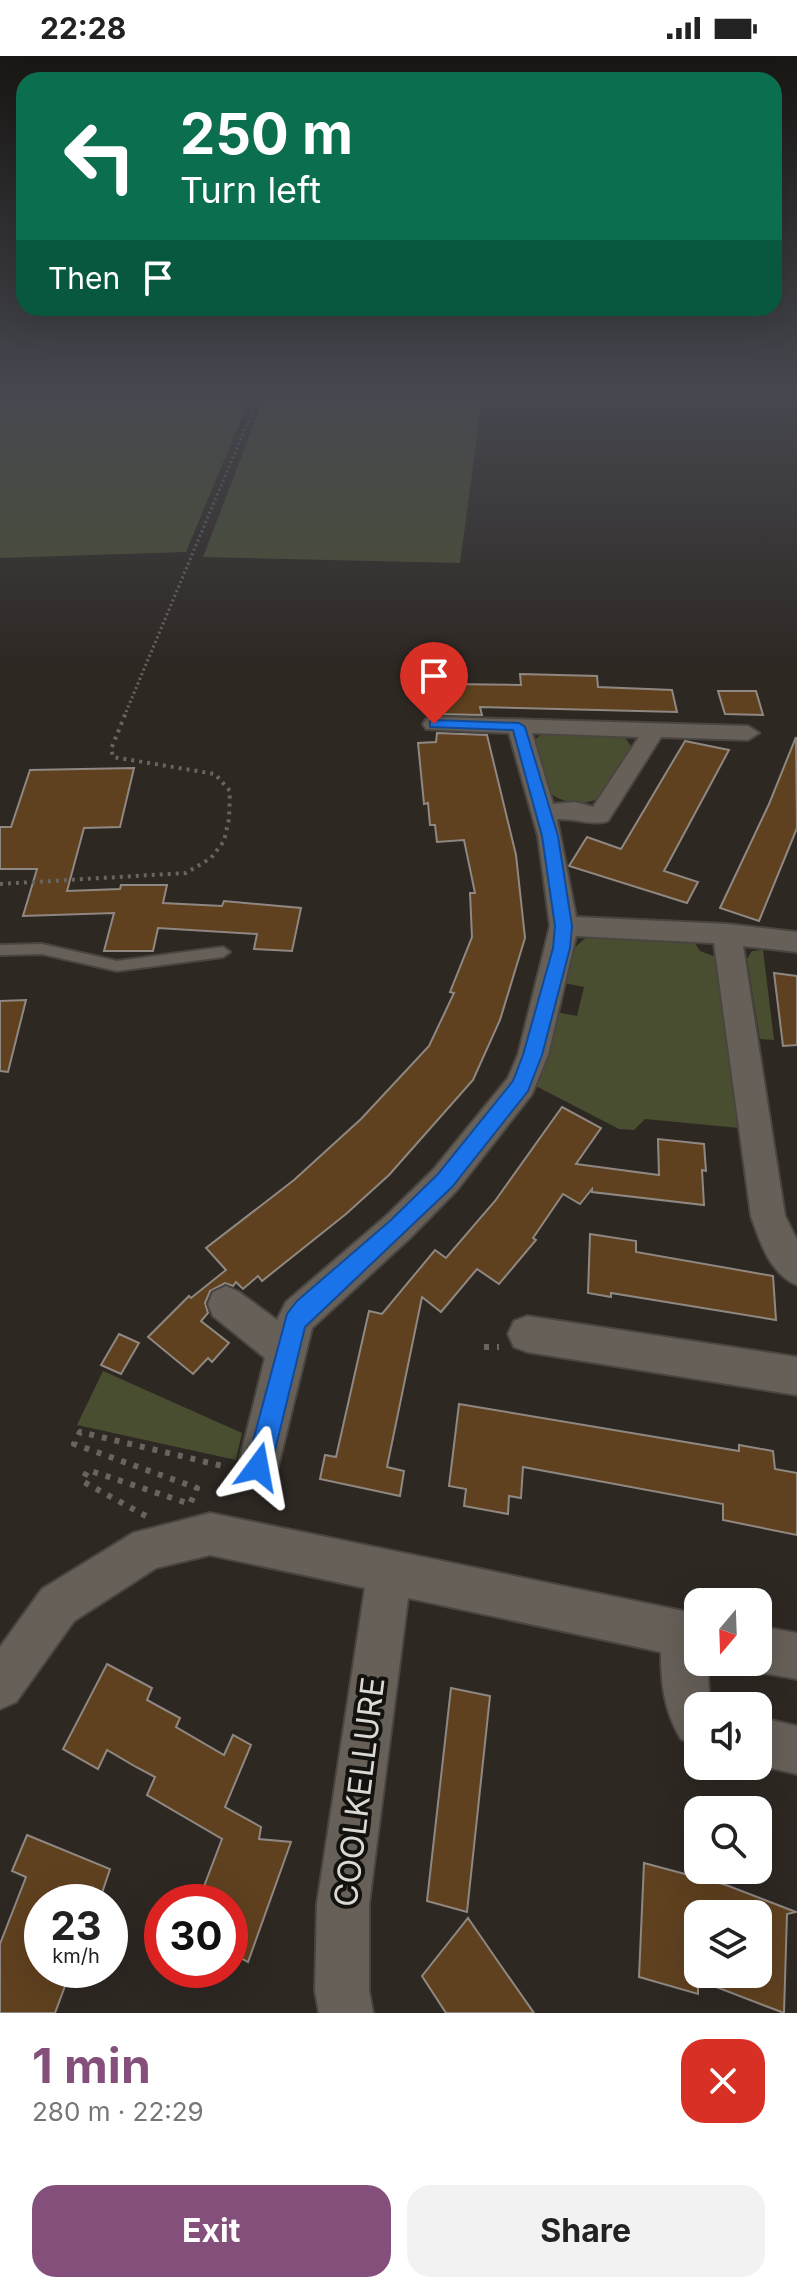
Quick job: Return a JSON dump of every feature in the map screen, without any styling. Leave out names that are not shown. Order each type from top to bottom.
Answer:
[{"type":"street","points":[[434,724],[748,733]]},
{"type":"street","points":[[249,1468],[299,1315],[398,1227],[445,1180],[521,1085],[537,1040],[564,926],[544,812],[519,727]]},
{"type":"street","points":[[544,812],[575,810],[599,816],[654,730]]},
{"type":"street","points":[[564,926],[727,934],[797,942]]},
{"type":"street","points":[[727,934],[768,1216],[779,1244],[797,1268]]},
{"type":"street","points":[[226,1304],[286,1351]]},
{"type":"street","points":[[527,1334],[797,1376]]},
{"type":"street","points":[[0,1686],[58,1605],[148,1548],[210,1534],[684,1635]]},
{"type":"street","name":"COOLKELLURE","points":[[346,2013],[342,1991],[343,1904],[389,1572]]},
{"type":"street","points":[[772,1652],[797,1656]]},
{"type":"street","points":[[772,1744],[797,1750]]},
{"type":"lane","points":[[0,950],[42,949],[117,966],[223,952]]},
{"type":"path","points":[[0,884],[186,873],[204,864],[222,849],[230,823],[230,791],[215,774],[113,757],[111,749],[221,484]]},
{"type":"path","points":[[180,1540],[176,1532],[82,1481],[88,1470],[190,1504],[197,1488],[74,1444],[80,1432],[249,1468]]},
{"type":"green space","points":[[0,484],[214,484],[186,552],[0,558]]},
{"type":"green space","points":[[231,484],[471,484],[460,563],[203,557]]},
{"type":"green space","points":[[543,733],[624,736],[632,748],[599,798],[570,802],[549,792],[540,777],[532,742]]},
{"type":"green space","points":[[588,936],[693,940],[700,951],[716,957],[739,1128],[645,1119],[634,1130],[619,1129],[534,1085],[556,1012],[577,1016],[584,987],[564,983],[574,948]]},
{"type":"green space","points":[[763,950],[774,1040],[760,1039],[747,959],[752,951]]},
{"type":"green space","points":[[103,1371],[242,1433],[236,1460],[77,1425]]},
{"type":"building","points":[[520,674],[597,676],[598,687],[672,690],[677,712],[480,707],[482,715],[437,714],[439,688],[449,688],[449,684],[521,685]]},
{"type":"building","points":[[718,691],[756,691],[763,715],[725,714]]},
{"type":"building","points":[[437,733],[487,735],[516,855],[525,938],[500,1020],[473,1080],[389,1175],[262,1281],[258,1276],[243,1289],[236,1282],[233,1286],[225,1283],[210,1291],[205,1303],[208,1313],[201,1321],[229,1343],[212,1362],[208,1358],[193,1374],[148,1337],[189,1296],[191,1298],[226,1270],[206,1248],[294,1180],[361,1119],[429,1046],[454,993],[450,992],[472,937],[470,893],[475,893],[464,840],[437,842],[435,825],[430,825],[428,803],[424,804],[418,743],[436,742]]},
{"type":"building","points":[[796,737],[797,828],[759,921],[720,908],[769,804]]},
{"type":"building","points":[[685,741],[729,750],[664,871],[698,882],[687,903],[569,866],[587,837],[621,849]]},
{"type":"building","points":[[134,768],[120,827],[84,828],[67,891],[120,889],[121,885],[167,885],[163,903],[222,906],[224,901],[301,908],[292,951],[254,949],[257,934],[158,928],[153,951],[104,951],[114,913],[23,916],[37,869],[0,869],[0,827],[11,827],[30,770]]},
{"type":"building","points":[[774,973],[797,976],[797,1045],[783,1046]]},
{"type":"building","points":[[26,1000],[8,1072],[0,1071],[0,1001]]},
{"type":"building","points":[[562,1107],[601,1128],[576,1164],[659,1175],[658,1139],[704,1144],[704,1205],[592,1192],[592,1189],[580,1204],[563,1194],[533,1238],[536,1240],[499,1284],[477,1269],[441,1312],[422,1297],[387,1467],[404,1471],[400,1496],[320,1479],[325,1455],[336,1457],[369,1311],[382,1314],[435,1250],[446,1258],[495,1201]]},
{"type":"building","points":[[590,1234],[636,1241],[636,1252],[773,1276],[776,1320],[611,1293],[611,1297],[588,1293]]},
{"type":"building","points":[[119,1334],[139,1343],[121,1374],[101,1365]]},
{"type":"building","points":[[459,1404],[739,1451],[739,1445],[773,1451],[775,1469],[797,1473],[797,1535],[723,1520],[723,1504],[523,1467],[521,1498],[509,1496],[508,1514],[464,1506],[466,1489],[449,1486]]},
{"type":"building","points":[[107,1664],[152,1688],[147,1700],[180,1718],[176,1727],[224,1755],[233,1735],[251,1745],[225,1807],[261,1827],[259,1839],[291,1842],[248,1962],[248,1884],[205,1884],[222,1839],[147,1795],[155,1777],[107,1750],[98,1769],[63,1749]]},
{"type":"building","points":[[451,1688],[490,1696],[467,1912],[427,1901]]},
{"type":"building","points":[[27,1835],[110,1869],[105,1884],[24,1884],[24,1988],[64,1988],[55,2013],[0,2013],[0,1944],[26,1877],[12,1871]]},
{"type":"building","points":[[644,1863],[684,1874],[684,1884],[722,1884],[765,1900],[684,1900],[684,1988],[698,1988],[698,1994],[639,1977]]},
{"type":"building","points":[[772,1903],[796,1912],[787,1914],[784,2013],[719,1988],[772,1988]]},
{"type":"building","points":[[468,1918],[534,2013],[446,2013],[422,1976]]},
{"type":"route","points":[[258,1467],[286,1351],[299,1315],[398,1227],[445,1180],[521,1085],[533,1055],[561,948],[564,926],[550,836],[519,727],[434,724]]}]
